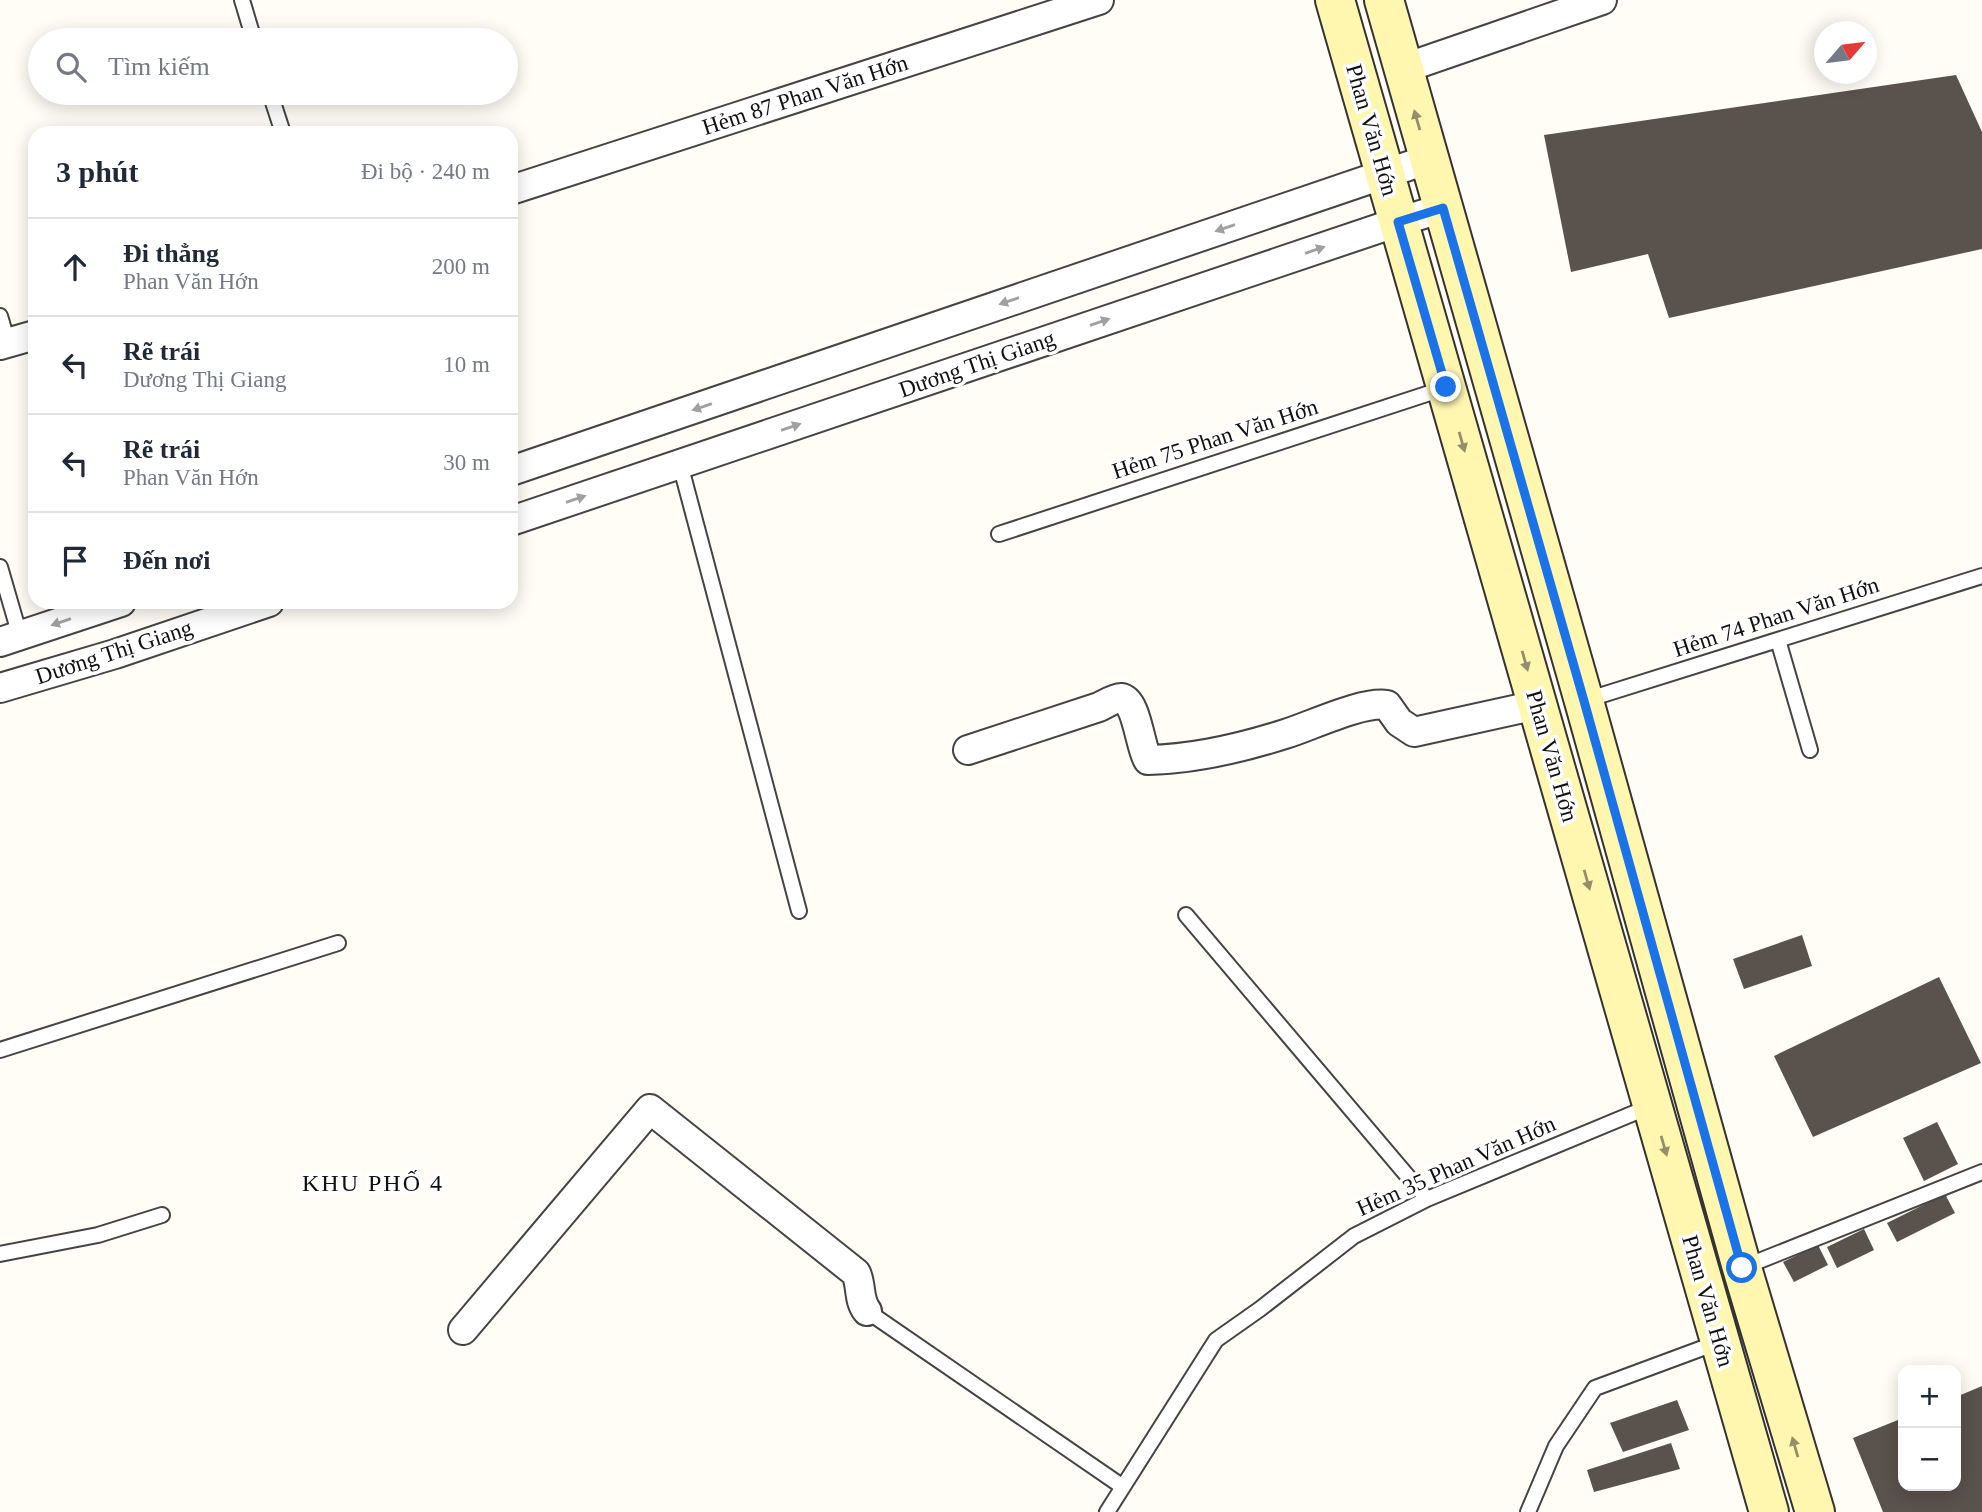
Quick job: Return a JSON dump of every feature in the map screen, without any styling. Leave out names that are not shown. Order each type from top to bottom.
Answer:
[{"type":"main road","name":"Phan Văn Hớn","points":[[1335,0],[1769,1512]]},
{"type":"main road","name":"Phan Văn Hớn","points":[[1384,0],[1742,1268],[1815,1512]]},
{"type":"street","name":"Hẻm 87 Phan Văn Hớn","points":[[518,188],[1099,0]]},
{"type":"street","points":[[1402,69],[1602,0]]},
{"type":"street","points":[[518,469],[1429,159]]},
{"type":"street","name":"Dương Thị Giang","points":[[518,519],[1443,208]]},
{"type":"street","points":[[670,418],[680,464]]},
{"type":"street","name":"Dương Thị Giang","points":[[10,639],[100,609]]},
{"type":"street","name":"Dương Thị Giang","points":[[0,688],[115,654],[247,609]]},
{"type":"street","points":[[968,750],[1119,698],[1129,705],[1138,724],[1142,747],[1148,760],[1212,752],[1256,742],[1358,708],[1380,704],[1387,705],[1399,722],[1414,732],[1537,705]]},
{"type":"street","points":[[463,1330],[650,1109],[856,1273],[860,1282],[861,1304],[867,1311]]},
{"type":"lane","points":[[242,0],[250,28]]},
{"type":"lane","points":[[275,105],[281,126]]},
{"type":"lane","points":[[0,316],[14,341]]},
{"type":"lane","name":"Hẻm 75 Phan Văn Hớn","points":[[999,534],[1446,387]]},
{"type":"lane","points":[[680,464],[799,911]]},
{"type":"lane","points":[[0,567],[10,639]]},
{"type":"lane","name":"Hẻm 74 Phan Văn Hớn","points":[[1584,701],[1982,576]]},
{"type":"lane","points":[[1778,640],[1810,750]]},
{"type":"lane","points":[[1186,915],[1427,1199]]},
{"type":"lane","points":[[0,1050],[338,943]]},
{"type":"lane","name":"Hẻm 35 Phan Văn Hớn","points":[[1107,1512],[1216,1340],[1354,1236],[1427,1199],[1652,1105]]},
{"type":"lane","points":[[1742,1268],[1982,1172]]},
{"type":"lane","points":[[0,1254],[97,1235],[162,1215]]},
{"type":"lane","points":[[867,1311],[1123,1487]]},
{"type":"lane","points":[[1528,1512],[1556,1446],[1595,1388],[1720,1341]]},
{"type":"building","points":[[1956,75],[1982,132],[1982,249],[1669,318],[1648,254],[1571,272],[1544,135]]},
{"type":"building","points":[[1802,935],[1812,966],[1744,989],[1733,959]]},
{"type":"building","points":[[1939,977],[1981,1063],[1813,1137],[1774,1056]]},
{"type":"building","points":[[1937,1122],[1958,1164],[1924,1181],[1903,1138]]},
{"type":"building","points":[[1945,1194],[1955,1213],[1897,1242],[1887,1223]]},
{"type":"building","points":[[1864,1229],[1874,1250],[1837,1268],[1827,1247]]},
{"type":"building","points":[[1818,1245],[1828,1265],[1794,1282],[1783,1262]]},
{"type":"building","points":[[1982,1386],[1982,1512],[1883,1512],[1853,1438],[1898,1420],[1898,1491],[1961,1491],[1961,1395]]},
{"type":"building","points":[[1677,1400],[1689,1430],[1623,1452],[1610,1423]]},
{"type":"building","points":[[1671,1443],[1680,1469],[1594,1492],[1587,1470]]},
{"type":"district","name":"KHU PHỐ 4","points":[[373,1183]]},
{"type":"route","points":[[1446,387],[1398,222],[1443,208],[1742,1268]]}]
